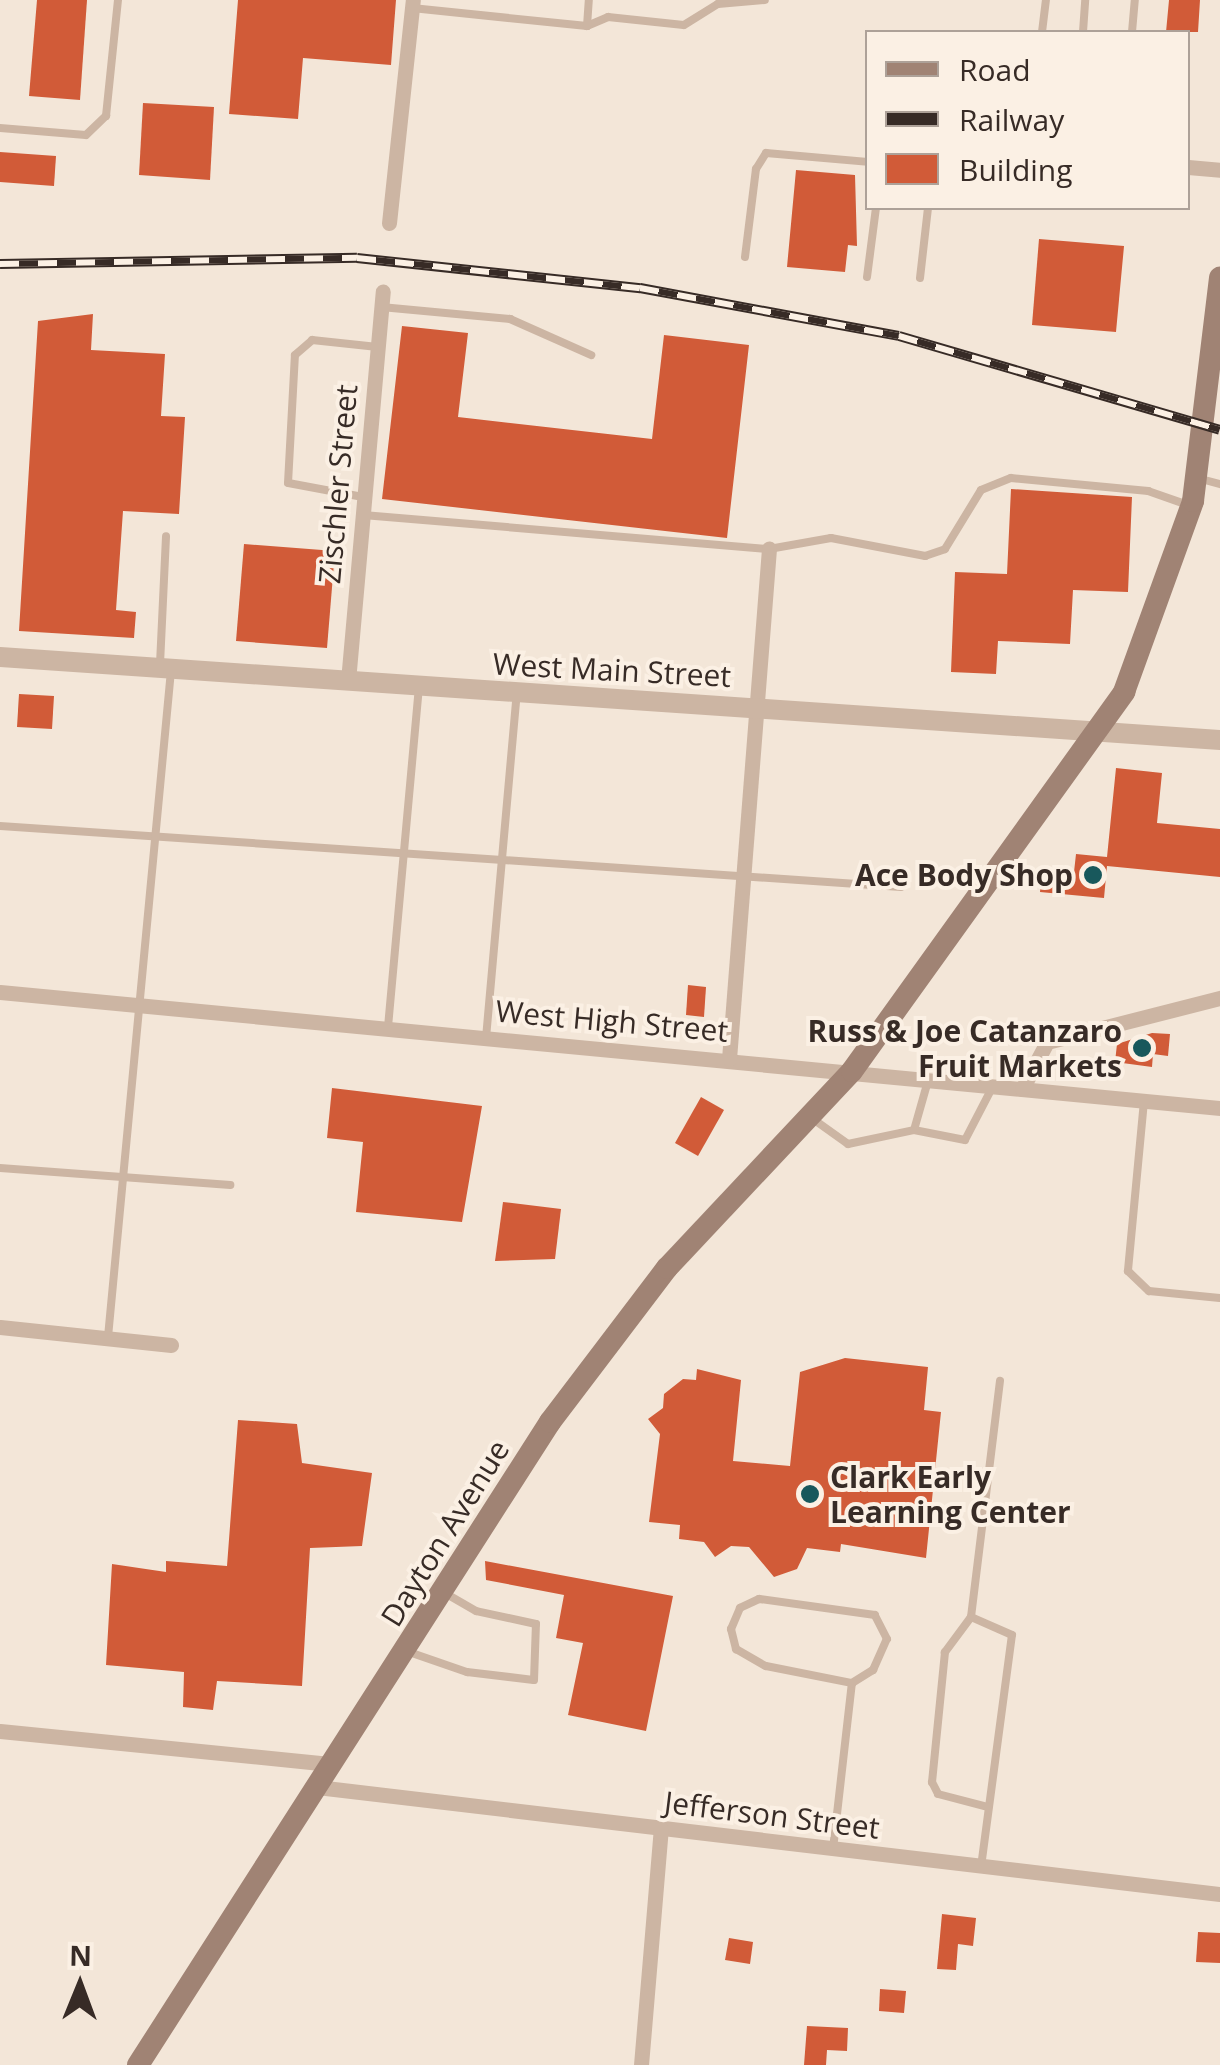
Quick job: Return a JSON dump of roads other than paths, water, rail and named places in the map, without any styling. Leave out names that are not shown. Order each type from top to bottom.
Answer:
[{"type":"main road","name":"Dayton Avenue","points":[[138,2065],[550,1422],[668,1268],[852,1071],[1096,731],[1160,610],[1192,507],[1208,481],[1220,283]]},
{"type":"street","points":[[389,222],[412,4]]},
{"type":"street","points":[[1190,166],[1220,170]]},
{"type":"street","name":"Zischler Street","points":[[348,681],[382,299]]},
{"type":"street","points":[[729,1059],[762,709],[769,549]]},
{"type":"street","name":"West Main Street","points":[[0,657],[1220,740]]},
{"type":"street","name":"West High Street","points":[[0,992],[1220,1108]]},
{"type":"street","points":[[1022,1089],[1047,1042],[1220,998]]},
{"type":"street","points":[[0,1328],[171,1345]]},
{"type":"street","points":[[0,1732],[332,1764]]},
{"type":"street","name":"Jefferson Street","points":[[318,1787],[1220,1894]]},
{"type":"street","points":[[641,2065],[662,1830]]},
{"type":"lane","points":[[0,128],[86,135],[106,116],[118,0]]},
{"type":"lane","points":[[587,26],[589,0]]},
{"type":"lane","points":[[412,4],[587,26],[608,17],[684,25],[718,4],[765,0]]},
{"type":"lane","points":[[1042,30],[1046,0]]},
{"type":"lane","points":[[1084,30],[1085,0]]},
{"type":"lane","points":[[1132,30],[1135,0]]},
{"type":"lane","points":[[745,257],[756,170],[766,153],[865,162]]},
{"type":"lane","points":[[867,277],[876,210]]},
{"type":"lane","points":[[920,278],[928,210]]},
{"type":"lane","points":[[382,299],[510,318],[591,355]]},
{"type":"lane","points":[[364,498],[295,491],[288,473],[295,355],[312,340],[378,346]]},
{"type":"lane","points":[[363,516],[769,549],[831,538],[924,556],[945,549],[981,490],[1011,478],[1148,491],[1192,507]]},
{"type":"lane","points":[[108,1337],[155,834],[165,669],[166,536]]},
{"type":"lane","points":[[388,1030],[419,688]]},
{"type":"lane","points":[[486,1038],[517,694]]},
{"type":"lane","points":[[0,826],[901,887]]},
{"type":"lane","points":[[914,1130],[928,1079]]},
{"type":"lane","points":[[810,1116],[848,1144],[914,1130],[965,1140],[992,1086]]},
{"type":"lane","points":[[1144,1101],[1128,1271],[1149,1291],[1220,1298]]},
{"type":"lane","points":[[0,1168],[230,1185]]},
{"type":"lane","points":[[988,1807],[938,1794],[932,1782],[945,1652],[971,1618],[1000,1381]]},
{"type":"lane","points":[[406,1651],[467,1672],[534,1680],[536,1624],[476,1611],[443,1592]]},
{"type":"lane","points":[[833,1850],[852,1684],[873,1670],[887,1639],[874,1615],[759,1599],[740,1608],[731,1629],[736,1649],[766,1666],[852,1684]]},
{"type":"lane","points":[[971,1618],[1012,1635],[981,1867]]},
{"type":"railway","points":[[0,264],[357,258],[640,288],[899,336],[1220,430]]},
{"type":"place","name":"Ace Body Shop","points":[[1093,875]]},
{"type":"place","name":"Russ & Joe Catanzaro Fruit Markets","points":[[1142,1048]]},
{"type":"place","name":"Clark Early Learning Center","points":[[810,1494]]}]
